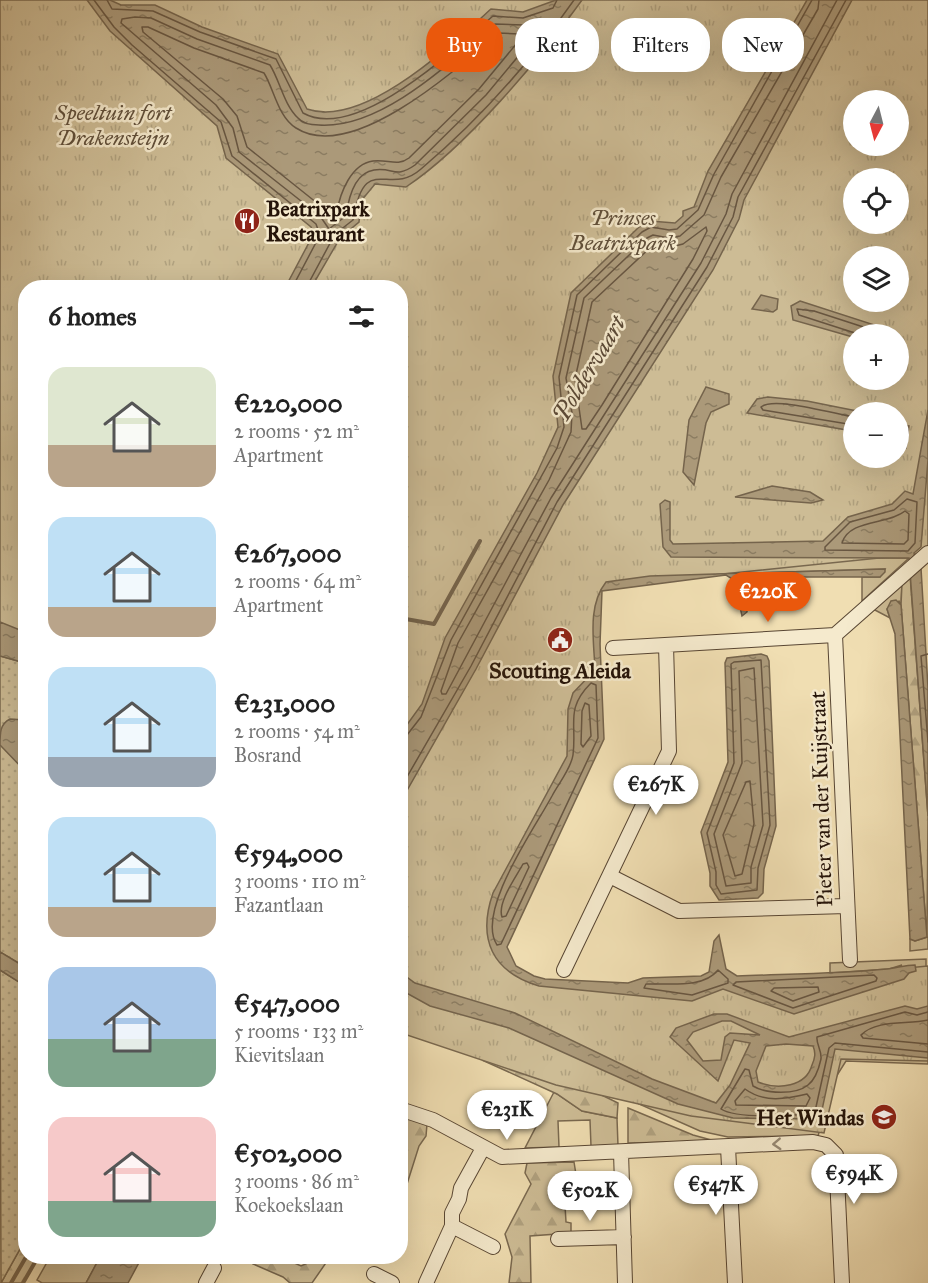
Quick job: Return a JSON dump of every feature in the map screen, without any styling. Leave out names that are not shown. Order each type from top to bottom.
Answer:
[{"type":"street","points":[[613,648],[835,635],[928,553]]},
{"type":"street","name":"Pieter van der Kuijstraat","points":[[835,635],[850,960]]},
{"type":"street","points":[[564,970],[669,751],[666,645]]},
{"type":"street","points":[[610,876],[680,911],[846,906]]},
{"type":"street","points":[[408,1112],[433,1120],[502,1157],[813,1142],[826,1145],[836,1155],[842,1283]]},
{"type":"street","points":[[728,1147],[735,1283]]},
{"type":"street","points":[[426,1283],[452,1226],[452,1213],[459,1199],[461,1188],[483,1148]]},
{"type":"street","points":[[621,1152],[625,1283]]},
{"type":"street","points":[[452,1226],[493,1247]]},
{"type":"street","points":[[558,1239],[624,1237]]},
{"type":"street","points":[[206,1283],[214,1268]]},
{"type":"street","points":[[374,1274],[392,1283]]},
{"type":"green space","name":"Prinses Beatrixpark","points":[[0,0],[928,0],[928,553],[607,586],[601,591],[599,603],[601,742],[499,957],[524,976],[555,984],[745,983],[928,966],[928,1061],[841,1059],[824,1133],[691,1116],[556,1085],[408,1035],[408,280],[18,280],[18,987],[0,975]]},
{"type":"green space","points":[[752,558],[909,558],[862,601],[862,577],[880,577],[885,569],[650,576],[601,589],[592,585]]},
{"type":"green space","points":[[910,575],[928,816],[927,937],[901,605],[902,583]]},
{"type":"green space","points":[[902,583],[901,605],[899,601],[887,609],[890,618],[873,609]]},
{"type":"green space","points":[[0,656],[18,661],[18,963],[0,952]]},
{"type":"green space","points":[[928,937],[928,949],[910,951],[910,939],[915,941]]},
{"type":"green space","points":[[926,959],[926,978],[786,1013],[902,965],[889,969],[830,973],[830,963]]},
{"type":"green space","points":[[0,970],[18,981],[18,1253],[1,1283]]},
{"type":"green space","points":[[835,1049],[928,1058],[928,1064],[846,1061],[834,1080],[818,1136],[728,1137],[700,1131],[639,1104],[647,1092]]},
{"type":"green space","points":[[482,1060],[575,1082],[618,1103],[617,1118],[582,1111],[557,1094]]},
{"type":"green space","points":[[554,1092],[582,1111],[617,1118],[618,1146],[591,1146],[590,1120],[558,1121],[559,1147],[525,1148]]},
{"type":"green space","points":[[628,1108],[693,1135],[715,1141],[628,1143]]},
{"type":"green space","points":[[408,1117],[427,1124],[426,1136],[419,1146],[408,1181]]},
{"type":"green space","points":[[574,1162],[578,1187],[564,1189],[566,1222],[571,1223],[571,1233],[530,1236],[531,1283],[509,1283],[512,1257],[505,1234],[531,1184],[525,1173],[527,1163]]},
{"type":"green space","points":[[18,1253],[18,1264],[34,1264],[23,1283],[1,1283]]},
{"type":"green space","points":[[46,1264],[96,1264],[86,1283],[42,1283],[37,1280]]},
{"type":"green space","points":[[253,1264],[297,1264],[301,1266],[325,1264],[312,1283],[290,1283],[283,1277]]},
{"type":"water","points":[[87,0],[110,0],[121,5],[155,5],[202,27],[278,54],[307,109],[330,112],[354,107],[380,95],[426,65],[426,72],[503,72],[503,18],[481,18],[491,9],[523,12],[556,0],[582,0],[568,18],[515,18],[515,72],[526,72],[477,126],[429,170],[406,187],[375,184],[361,201],[359,222],[340,238],[316,280],[289,280],[314,233],[311,227],[226,158],[217,126],[110,31]]},
{"type":"water","name":"Poldervaart","points":[[807,0],[852,0],[744,200],[739,219],[713,270],[563,505],[476,669],[408,789],[408,723],[422,704],[445,638],[537,473],[558,427],[553,376],[571,293],[639,227],[650,221],[675,223],[683,216],[683,211],[694,207],[708,171],[765,72],[804,72],[804,18],[797,18]]},
{"type":"water","points":[[761,295],[778,299],[777,309],[773,312],[752,309]]},
{"type":"water","points":[[800,301],[871,324],[843,324],[843,334],[793,320],[791,306]]},
{"type":"water","points":[[706,387],[729,394],[729,404],[711,412],[706,423],[694,485],[683,472],[689,420]]},
{"type":"water","points":[[768,397],[807,401],[843,408],[843,429],[747,413],[757,399]]},
{"type":"water","points":[[928,410],[928,460],[921,547],[914,553],[917,571],[921,568],[928,688],[928,816],[909,558],[671,557],[663,547],[660,504],[665,500],[670,502],[670,540],[673,544],[823,541],[848,517],[892,504],[905,491],[913,494]]},
{"type":"water","points":[[772,486],[810,492],[823,500],[811,503],[735,497]]},
{"type":"water","points":[[885,569],[880,577],[753,577],[748,584],[747,612],[742,616],[734,580],[726,575],[602,591],[600,644],[604,739],[507,947],[516,966],[545,979],[628,983],[643,978],[701,976],[709,972],[714,941],[719,935],[726,969],[737,976],[850,972],[908,965],[915,965],[916,971],[909,973],[904,979],[794,1014],[723,989],[692,1001],[539,986],[523,980],[500,963],[492,952],[488,939],[488,910],[493,893],[567,756],[568,709],[573,693],[595,670],[594,613],[600,591],[606,582],[650,576]]},
{"type":"water","points":[[896,600],[901,605],[927,937],[915,941],[910,939],[895,634],[887,609],[891,601]]},
{"type":"water","points":[[0,622],[18,629],[18,661],[0,656]]},
{"type":"water","points":[[761,654],[767,656],[769,661],[776,826],[764,869],[763,893],[758,898],[719,900],[710,886],[710,873],[701,832],[728,762],[725,663],[727,658]]},
{"type":"water","points":[[18,720],[18,764],[0,745],[2,726],[7,721]]},
{"type":"water","points":[[0,952],[18,963],[18,982],[0,970]]},
{"type":"water","points":[[408,978],[415,983],[515,1013],[652,1079],[716,1103],[730,1085],[750,1043],[734,1040],[718,1081],[670,1037],[676,1028],[714,1014],[727,1014],[789,1037],[905,1006],[917,1009],[928,1006],[928,1058],[835,1049],[822,1110],[815,1119],[733,1118],[678,1104],[509,1028],[430,1006],[408,994]],"holes":[[[722,1021],[731,1021],[760,1035],[730,1033],[725,1037],[721,1060],[703,1061],[687,1040],[693,1032]],[[786,1044],[813,1046],[814,1058],[809,1072],[798,1082],[782,1086],[758,1082],[756,1071],[766,1046]]]},
{"type":"water","points":[[96,1264],[138,1264],[128,1283],[86,1283]]},
{"type":"waterway","points":[[408,619],[434,624],[480,541]]},
{"type":"waterway","points":[[11,1283],[22,1264]]},
{"type":"waterway","points":[[23,1283],[34,1264]]},
{"type":"place","name":"Beatrixpark Restaurant","points":[[247,221]]},
{"type":"place","name":"Scouting Aleida","points":[[560,640]]},
{"type":"place","name":"Het Windas","points":[[884,1117]]},
{"type":"park label","name":"Speeltuin fort Drakensteijn","points":[[113,124]]}]
